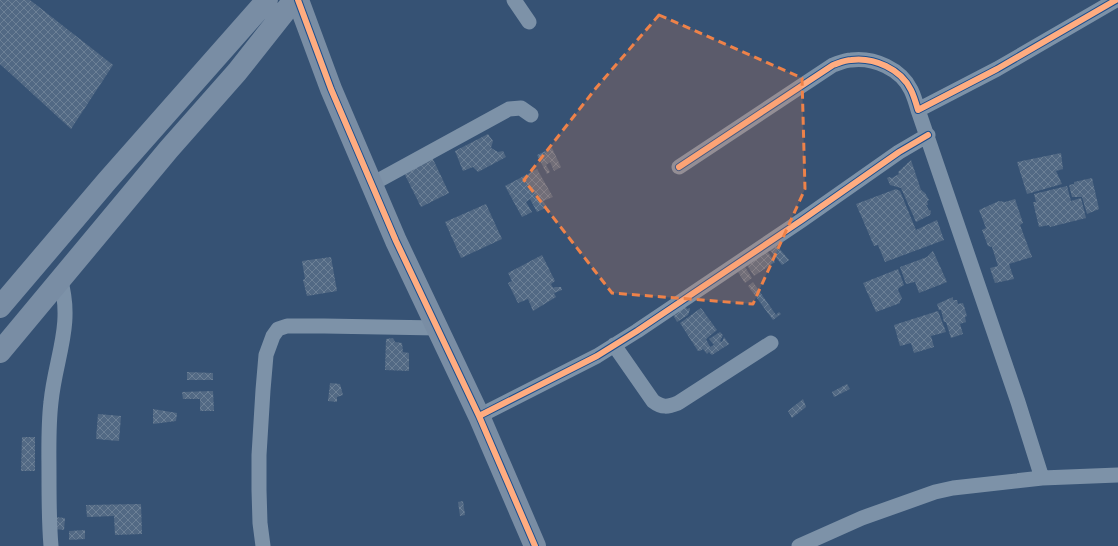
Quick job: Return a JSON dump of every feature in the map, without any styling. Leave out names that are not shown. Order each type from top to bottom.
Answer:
[{"type":"main road","points":[[0,307],[107,181],[267,0]]},
{"type":"main road","points":[[0,352],[169,149],[237,72],[294,0]]},
{"type":"main road","points":[[298,0],[331,89],[396,241],[479,416],[535,546]]},
{"type":"street","points":[[514,0],[529,22]]},
{"type":"street","points":[[918,110],[997,69],[1116,0]]},
{"type":"street","points":[[679,167],[834,65],[851,60],[870,60],[899,74],[911,90],[928,136],[1018,402],[1042,478]]},
{"type":"street","points":[[372,184],[509,109],[521,108],[531,115]]},
{"type":"street","points":[[479,416],[578,366],[614,345],[802,220],[884,162],[915,142],[928,136]]},
{"type":"street","points":[[51,546],[49,493],[50,409],[66,322],[64,291],[60,279]]},
{"type":"street","points":[[263,546],[260,523],[259,455],[263,397],[266,355],[270,341],[278,330],[287,326],[438,328]]},
{"type":"street","points":[[614,345],[653,401],[666,407],[678,403],[770,343]]},
{"type":"street","points":[[799,546],[862,518],[935,492],[953,488],[1042,478],[1118,476]]},
{"type":"highlighted area","points":[[659,15],[802,78],[805,189],[753,304],[612,293],[524,180],[596,88]]},
{"type":"building","points":[[0,0],[30,0],[113,65],[71,129],[0,64]]},
{"type":"building","points":[[488,134],[493,141],[491,148],[498,152],[503,151],[506,157],[478,172],[473,167],[463,171],[455,151]]},
{"type":"building","points":[[552,148],[561,167],[554,171],[550,162],[546,165],[550,172],[547,174],[537,155]]},
{"type":"building","points":[[1061,153],[1063,169],[1056,171],[1062,184],[1027,194],[1017,162]]},
{"type":"building","points":[[432,157],[449,193],[421,207],[403,171]]},
{"type":"building","points":[[911,160],[921,190],[925,193],[929,200],[927,201],[928,205],[926,205],[931,211],[930,215],[916,222],[901,188],[890,185],[887,178],[892,178],[899,174],[898,172]]},
{"type":"building","points":[[537,169],[553,197],[543,201],[547,207],[537,212],[530,199],[526,202],[532,212],[522,217],[505,186]]},
{"type":"building","points":[[1092,178],[1099,209],[1087,214],[1082,197],[1072,197],[1069,185],[1074,184],[1074,182]]},
{"type":"building","points":[[1067,186],[1071,201],[1081,198],[1086,218],[1050,227],[1049,225],[1039,227],[1033,202],[1036,202],[1034,194]]},
{"type":"building","points":[[896,189],[900,191],[916,230],[937,220],[944,240],[885,262],[878,245],[874,246],[856,204]]},
{"type":"building","points":[[1015,199],[1023,223],[1020,225],[1032,257],[1009,264],[1014,279],[995,283],[990,268],[998,266],[992,247],[988,246],[982,230],[986,228],[979,210],[999,201],[1005,202]]},
{"type":"building","points":[[486,204],[502,239],[461,258],[445,222]]},
{"type":"building","points":[[773,241],[789,260],[782,265],[766,245]]},
{"type":"building","points":[[764,247],[775,262],[754,276],[747,265]]},
{"type":"building","points":[[933,251],[947,282],[919,293],[915,282],[906,284],[900,267],[927,257]]},
{"type":"building","points":[[542,255],[555,281],[551,284],[553,288],[561,287],[562,290],[554,293],[556,297],[533,311],[528,299],[518,303],[508,283],[512,281],[508,273]]},
{"type":"building","points":[[331,257],[337,291],[307,296],[303,280],[305,279],[302,261]]},
{"type":"building","points":[[745,267],[752,278],[745,283],[738,272]]},
{"type":"building","points":[[898,269],[904,285],[898,290],[902,298],[900,303],[876,312],[863,283]]},
{"type":"building","points":[[753,282],[776,315],[779,312],[781,314],[773,320],[748,286]]},
{"type":"building","points":[[953,297],[953,300],[957,300],[958,304],[963,303],[967,316],[965,317],[966,322],[960,324],[963,334],[951,338],[946,322],[944,322],[941,310],[939,310],[937,304]]},
{"type":"building","points":[[683,302],[687,309],[690,309],[688,315],[677,322],[670,309]]},
{"type":"building","points":[[701,308],[717,330],[706,339],[710,347],[714,345],[709,339],[720,332],[723,335],[720,341],[722,342],[724,337],[729,344],[712,355],[709,352],[707,354],[703,349],[698,351],[680,323]]},
{"type":"building","points":[[938,311],[946,332],[931,336],[934,347],[914,353],[911,343],[900,346],[894,325]]},
{"type":"building","points":[[393,338],[395,342],[402,343],[403,352],[409,353],[409,371],[385,370],[386,339]]},
{"type":"building","points":[[187,372],[213,373],[213,380],[187,380]]},
{"type":"building","points":[[330,383],[340,384],[343,395],[337,397],[337,402],[328,401]]},
{"type":"building","points":[[847,384],[850,389],[834,397],[832,392]]},
{"type":"building","points":[[213,391],[214,411],[200,411],[200,399],[183,399],[182,392]]},
{"type":"building","points":[[803,399],[806,407],[792,418],[788,411]]},
{"type":"building","points":[[153,409],[177,413],[176,421],[153,424]]},
{"type":"building","points":[[98,414],[121,416],[119,441],[96,439]]},
{"type":"building","points":[[22,437],[35,437],[35,471],[21,471]]},
{"type":"building","points":[[463,501],[465,515],[460,516],[458,502]]},
{"type":"building","points":[[141,504],[142,534],[115,535],[114,516],[87,517],[86,505]]},
{"type":"building","points":[[55,517],[65,518],[64,530],[55,529]]},
{"type":"building","points":[[85,530],[85,539],[69,540],[69,531]]},
{"type":"cycle path","points":[[298,0],[331,89],[396,241],[479,416],[535,546]]},
{"type":"cycle path","points":[[679,167],[833,65],[846,60],[869,60],[894,70],[901,76],[911,90],[918,110],[997,69],[1116,0]]},
{"type":"cycle path","points":[[479,416],[597,356],[637,331],[802,220],[899,152],[928,135]]}]
